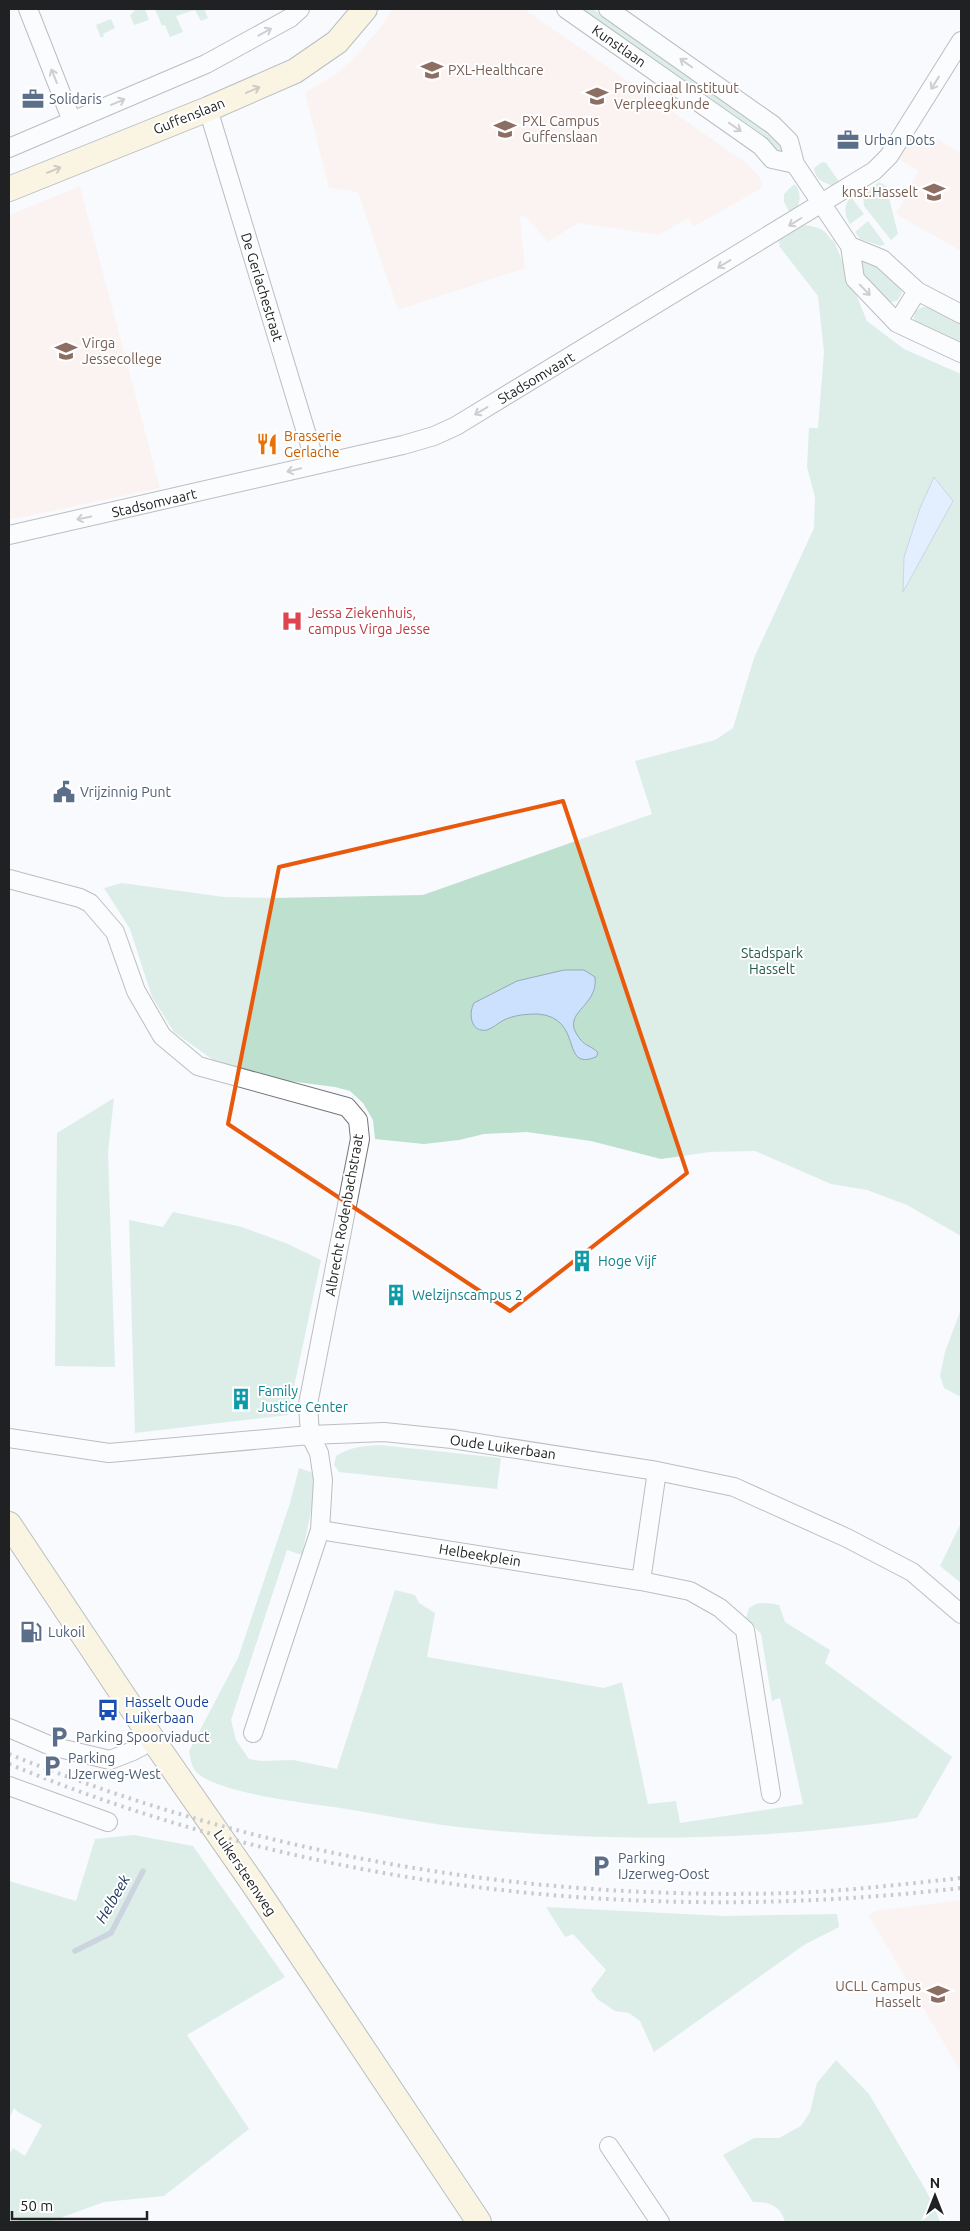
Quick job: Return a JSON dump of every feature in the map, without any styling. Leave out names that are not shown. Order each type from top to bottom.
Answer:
[{"type":"main road","name":"Guffenslaan","points":[[9,189],[208,109],[295,71],[337,42],[359,13]]},
{"type":"main road","name":"Luikersteenweg","points":[[9,1524],[153,1740],[256,1888],[479,2222]]},
{"type":"street","points":[[28,9],[72,121]]},
{"type":"street","points":[[9,148],[206,64],[290,18],[300,9]]},
{"type":"street","name":"Kunstlaan","points":[[566,9],[762,146],[772,159],[795,164]]},
{"type":"street","name":"Kunstlaan","points":[[608,9],[773,125],[789,141],[795,164],[850,246],[854,279],[897,323],[961,353]]},
{"type":"street","name":"Stadsomvaart","points":[[9,535],[422,440],[456,426],[874,171],[889,156],[961,42]]},
{"type":"street","name":"De Gerlachestraat","points":[[208,109],[316,465]]},
{"type":"street","points":[[850,246],[882,259],[917,291],[961,314]]},
{"type":"street","points":[[897,323],[917,291]]},
{"type":"street","name":"Albrecht Rodenbachstraat","points":[[9,879],[80,898],[90,903],[115,932],[136,991],[162,1036],[198,1066],[347,1107],[358,1120],[360,1140],[308,1404],[310,1435]]},
{"type":"street","name":"Oude Luikerbaan","points":[[9,1438],[109,1453],[310,1435],[394,1433],[462,1441],[657,1471],[734,1487],[846,1538],[912,1572],[961,1614]]},
{"type":"street","points":[[253,1733],[320,1530],[323,1480],[319,1453],[310,1435]]},
{"type":"street","points":[[641,1582],[657,1471]]},
{"type":"street","name":"Helbeekplein","points":[[320,1530],[485,1555],[690,1591],[720,1608],[745,1630],[771,1794]]},
{"type":"street","points":[[9,1728],[51,1746],[110,1760],[133,1751],[153,1740]]},
{"type":"street","points":[[9,1786],[108,1822]]},
{"type":"street","points":[[610,2146],[660,2222]]},
{"type":"highlighted area","points":[[563,801],[687,1173],[510,1311],[228,1124],[279,867]]},
{"type":"shaded area","name":"PXL Campus Guffenslaan","points":[[393,9],[524,9],[748,164],[760,178],[762,185],[760,189],[693,227],[688,218],[659,235],[578,223],[548,242],[526,217],[520,216],[525,268],[398,310],[358,192],[329,188],[305,93],[339,72],[352,60],[376,33]]},
{"type":"shaded area","name":"knst.Hasselt","points":[[912,135],[930,146],[935,138],[961,153],[961,251],[896,214],[919,171],[898,159]]},
{"type":"shaded area","name":"Virga Jessecollege","points":[[80,186],[160,488],[9,520],[9,215]]},
{"type":"shaded area","name":"UCLL Campus Hasselt","points":[[961,1900],[961,2072],[869,1916],[875,1911]]},
{"type":"green space","points":[[136,9],[145,9],[149,20],[134,25],[130,15]]},
{"type":"green space","points":[[155,9],[204,9],[208,18],[201,21],[195,10],[176,16],[183,32],[170,37],[165,25],[162,26]]},
{"type":"green space","points":[[576,9],[593,9],[765,128],[784,145],[785,150],[782,153],[777,153]]},
{"type":"green space","points":[[111,19],[115,28],[103,34],[104,36],[101,38],[96,25]]},
{"type":"green space","points":[[822,162],[826,163],[840,183],[835,186],[824,183],[816,176],[814,168]]},
{"type":"green space","points":[[879,182],[886,186],[898,234],[891,240],[864,206],[863,194]]},
{"type":"green space","points":[[793,185],[796,185],[800,197],[798,204],[790,213],[784,202],[784,194]]},
{"type":"green space","points":[[851,197],[864,214],[850,224],[845,210]]},
{"type":"green space","points":[[868,221],[885,244],[881,246],[860,239],[855,232]]},
{"type":"green space","name":"Stadspark Hasselt","points":[[804,225],[821,229],[834,241],[867,321],[904,349],[961,374],[961,1236],[907,1205],[867,1190],[831,1184],[755,1151],[710,1152],[661,1159],[591,1141],[527,1132],[484,1134],[459,1140],[424,1144],[375,1139],[373,1120],[363,1103],[350,1091],[335,1087],[266,1078],[216,1062],[174,1032],[152,997],[130,929],[104,888],[122,883],[224,897],[274,898],[423,895],[652,814],[635,761],[715,740],[733,728],[754,658],[814,528],[815,497],[807,467],[809,428],[818,428],[824,352],[818,296],[779,246],[778,241]]},
{"type":"green space","points":[[863,262],[876,263],[900,286],[902,293],[897,301],[890,302],[863,279],[858,266]]},
{"type":"green space","points":[[923,307],[931,307],[961,321],[961,345],[914,321],[915,312]]},
{"type":"green space","points":[[114,1098],[108,1152],[115,1367],[55,1366],[57,1133]]},
{"type":"green space","points":[[173,1212],[242,1227],[288,1244],[321,1260],[288,1415],[135,1433],[129,1220],[163,1227]]},
{"type":"green space","points":[[961,1309],[961,1397],[944,1388],[940,1376],[945,1352]]},
{"type":"green space","points":[[380,1445],[501,1458],[497,1489],[339,1472],[334,1465],[336,1456],[346,1451]]},
{"type":"green space","points":[[299,1468],[314,1473],[317,1482],[302,1555],[287,1550],[231,1720],[236,1740],[249,1759],[261,1761],[293,1760],[337,1769],[395,1590],[415,1595],[419,1603],[435,1613],[427,1657],[604,1688],[622,1682],[648,1804],[676,1801],[680,1823],[803,1804],[780,1698],[772,1701],[761,1634],[746,1618],[749,1608],[760,1603],[779,1605],[785,1622],[830,1650],[825,1663],[952,1757],[917,1818],[803,1832],[688,1838],[573,1836],[458,1827],[281,1799],[218,1784],[203,1777],[194,1769],[189,1751],[238,1658],[290,1503]]},
{"type":"green space","points":[[961,1523],[961,1583],[940,1566]]},
{"type":"green space","points":[[134,1835],[193,1846],[285,1977],[187,2035],[249,2129],[164,2196],[104,2202],[49,2222],[20,2222],[15,2217],[9,2221],[9,2155],[13,2148],[25,2156],[42,2125],[14,2108],[9,2119],[9,1881],[76,1901],[95,1839]]},
{"type":"green space","points":[[546,1907],[725,1916],[837,1914],[839,1927],[804,1945],[654,2052],[640,2021],[629,2013],[615,2011],[597,1999],[591,1990],[606,1970],[573,1934],[565,1937]]},
{"type":"green space","points":[[836,2060],[869,2094],[924,2187],[940,2222],[785,2222],[781,2212],[774,2206],[764,2202],[753,2202],[723,2155],[754,2138],[779,2138],[801,2126],[810,2112],[817,2083]]},
{"type":"water","points":[[934,477],[953,501],[903,592],[904,557],[920,508]]},
{"type":"water","points":[[564,970],[584,970],[595,977],[595,987],[591,996],[576,1016],[574,1030],[584,1043],[598,1053],[596,1057],[585,1060],[578,1057],[562,1025],[552,1018],[538,1014],[508,1018],[487,1030],[477,1029],[474,1026],[471,1012],[474,1003],[517,981]]},
{"type":"waterway","name":"Helbeek","points":[[75,1951],[111,1933],[143,1871]]},
{"type":"railway","points":[[9,1754],[103,1789],[198,1819],[295,1844],[393,1864],[492,1879],[591,1889],[691,1893],[791,1893],[961,1878]]},
{"type":"railway","points":[[9,1764],[123,1807],[240,1841],[358,1868],[477,1887],[597,1898],[718,1902],[840,1899],[961,1888]]},
{"type":"place","name":"PXL-Healthcare","points":[[432,70]]},
{"type":"place","name":"Provinciaal Instituut Verpleegkunde","points":[[597,96]]},
{"type":"place","name":"Solidaris","points":[[33,99]]},
{"type":"place","name":"PXL Campus Guffenslaan","points":[[505,129]]},
{"type":"place","name":"Urban Dots","points":[[848,140]]},
{"type":"place","name":"knst.Hasselt","points":[[934,192]]},
{"type":"place","name":"Virga Jessecollege","points":[[66,351]]},
{"type":"place","name":"Brasserie Gerlache","points":[[267,444]]},
{"type":"place","name":"Jessa Ziekenhuis, campus Virga Jesse","points":[[292,621]]},
{"type":"place","name":"Vrijzinnig Punt","points":[[64,792]]},
{"type":"place","name":"Hoge Vijf","points":[[582,1261]]},
{"type":"place","name":"Welzijnscampus 2","points":[[396,1295]]},
{"type":"place","name":"Family Justice Center","points":[[241,1399]]},
{"type":"place","name":"Lukoil","points":[[31,1632]]},
{"type":"place","name":"Hasselt Oude Luikerbaan","points":[[108,1710]]},
{"type":"place","name":"Parking Spoorviaduct","points":[[59,1737]]},
{"type":"place","name":"Parking IJzerweg-West","points":[[52,1766]]},
{"type":"place","name":"Parking IJzerweg-Oost","points":[[601,1866]]},
{"type":"place","name":"UCLL Campus Hasselt","points":[[938,1994]]}]
